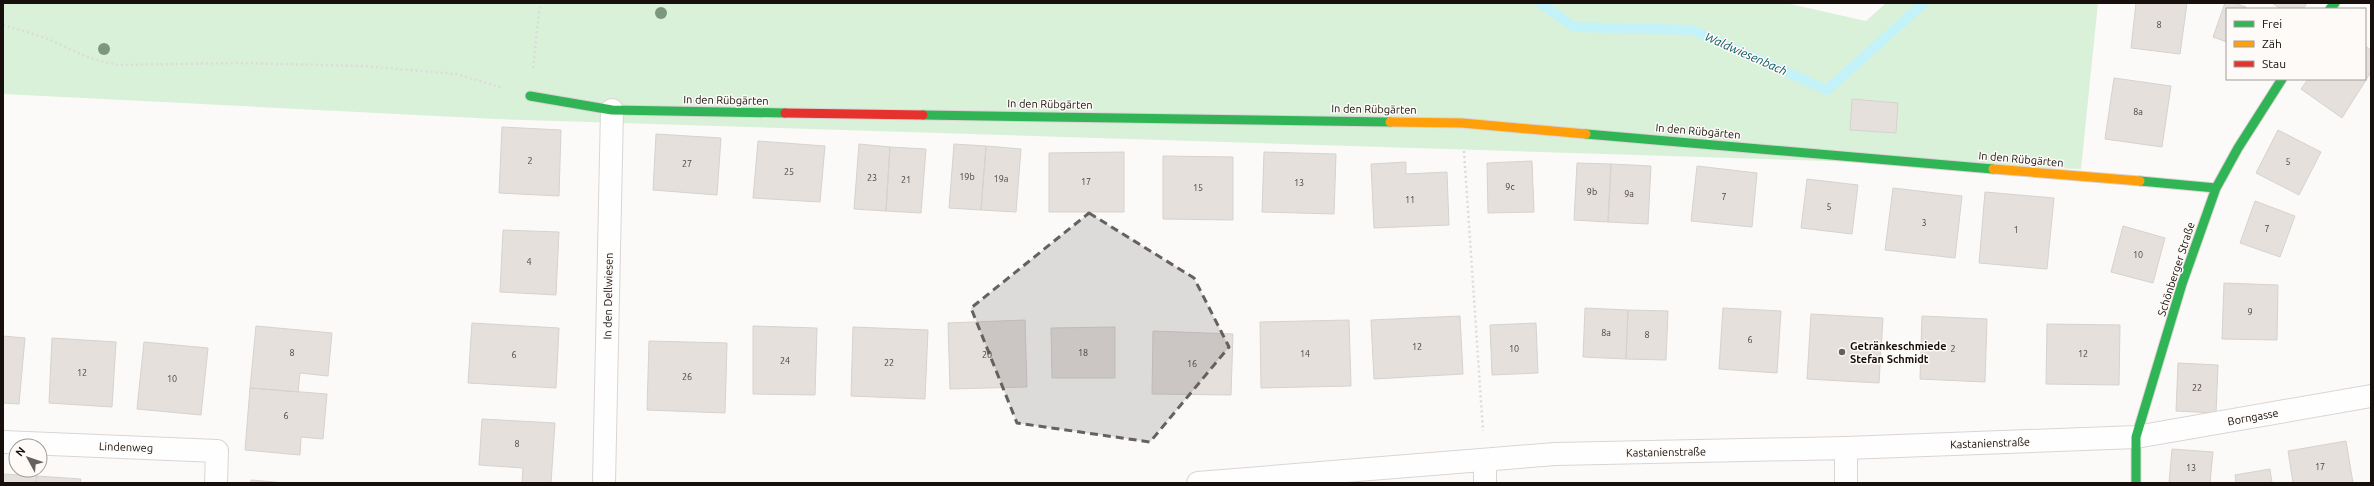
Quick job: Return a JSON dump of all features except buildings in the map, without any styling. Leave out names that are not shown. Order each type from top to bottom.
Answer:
[{"type":"street","name":"Schönberger Straße","points":[[2136,483],[2136,438],[2182,284],[2216,188],[2238,148],[2281,80]]},
{"type":"street","name":"In den Rübgärten","points":[[530,96],[612,110],[1462,123],[2216,188]]},
{"type":"street","name":"In den Dellwiesen","points":[[604,483],[612,110]]},
{"type":"street","name":"Borngasse","points":[[2136,438],[2371,396]]},
{"type":"street","name":"Kastanienstraße","points":[[1198,483],[1485,461],[1555,454],[1846,448],[2136,438]]},
{"type":"street","name":"Lindenweg","points":[[3,442],[217,451],[216,483]]},
{"type":"street","points":[[1846,448],[1846,483]]},
{"type":"street","points":[[1485,461],[1485,483]]},
{"type":"path","points":[[3,25],[46,38],[87,56],[117,65],[239,63],[364,66],[456,74],[530,96],[540,3]]},
{"type":"path","points":[[1462,123],[1485,461]]},
{"type":"highlighted area","points":[[1089,213],[1194,278],[1229,347],[1150,442],[1017,423],[971,308]]},
{"type":"green space","points":[[3,3],[1786,3],[1866,21],[1886,3],[2098,3],[2081,169],[495,119],[3,94]]},
{"type":"waterway","name":"Waldwiesenbach","points":[[1540,3],[1574,27],[1692,30],[1827,90],[1924,3]]},
{"type":"traffic: fast","points":[[2331,8],[2335,3]]},
{"type":"traffic: fast","points":[[2136,483],[2136,437],[2182,284],[2216,188],[2238,148],[2281,80]]},
{"type":"traffic: fast","points":[[530,96],[612,110],[785,113]]},
{"type":"traffic: fast","points":[[923,115],[1390,122]]},
{"type":"traffic: fast","points":[[1586,134],[1993,169]]},
{"type":"traffic: fast","points":[[2140,181],[2216,188]]},
{"type":"traffic: slow","points":[[1390,122],[1462,123],[1586,134]]},
{"type":"traffic: slow","points":[[1993,169],[2140,181]]},
{"type":"traffic: jam","points":[[785,113],[923,115]]},
{"type":"place","name":"Getränkeschmiede Stefan Schmidt","points":[[1842,352]]}]
